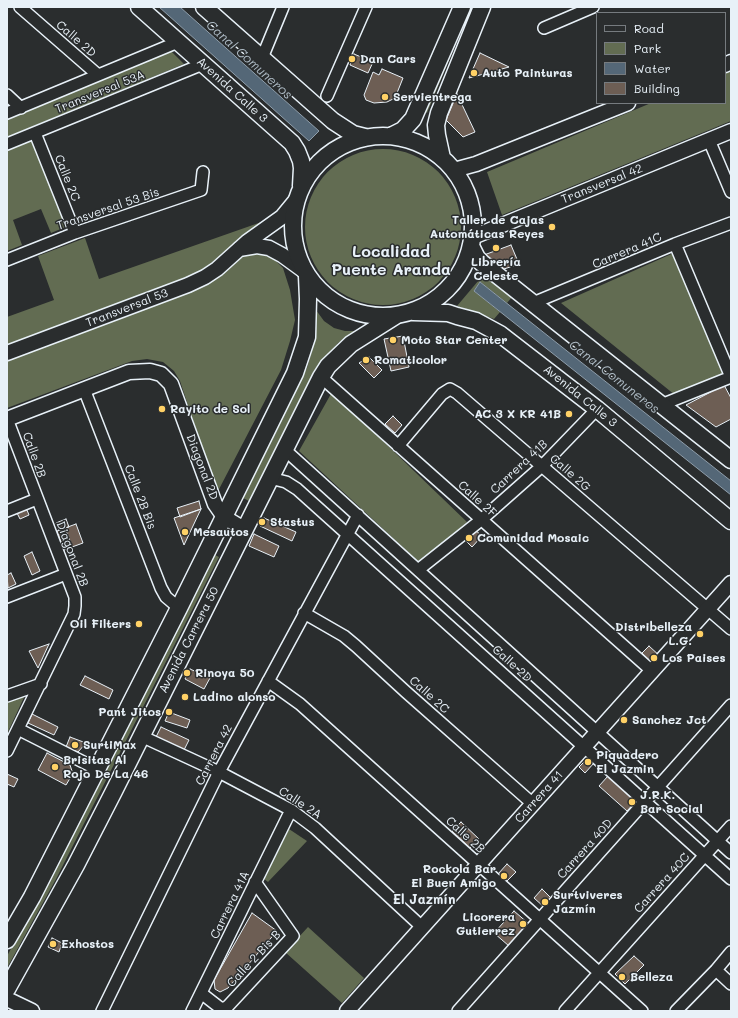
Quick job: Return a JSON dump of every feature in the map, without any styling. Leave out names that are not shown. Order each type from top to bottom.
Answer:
[{"type":"main road","name":"Avenida Calle 3","points":[[139,7],[294,145],[299,155],[302,168],[298,193]]},
{"type":"main road","points":[[204,7],[333,121],[353,134],[365,137]]},
{"type":"main road","points":[[390,136],[402,130],[413,119],[462,7]]},
{"type":"main road","points":[[442,158],[436,125],[439,113],[482,7]]},
{"type":"main road","points":[[305,274],[296,254],[292,236],[292,218],[298,193],[310,172],[321,159],[330,153],[349,142],[365,137],[390,136],[412,141],[442,158],[454,170],[461,181],[471,205],[473,220],[472,242],[477,258],[731,460]]},
{"type":"main road","name":"Avenida Carrera 50","points":[[7,989],[76,865],[321,377],[328,366],[351,344],[403,314],[423,307],[434,300],[454,282],[467,259],[472,242]]},
{"type":"main road","name":"Avenida Calle 3","points":[[305,274],[323,294],[343,308],[356,312],[369,315],[448,313],[476,320],[490,327],[512,342],[597,409],[731,521]]},
{"type":"main road","name":"Avenida Carrera 50","points":[[7,940],[32,897],[179,608],[298,366],[307,337],[308,299],[305,274]]},
{"type":"street","name":"Calle 2D","points":[[20,7],[98,75]]},
{"type":"street","points":[[262,58],[282,7]]},
{"type":"street","points":[[327,96],[366,7]]},
{"type":"street","points":[[544,28],[571,12],[593,7]]},
{"type":"street","name":"Transversal 53A","points":[[7,113],[178,42]]},
{"type":"street","name":"Transversal 53A","points":[[7,144],[203,64]]},
{"type":"street","points":[[7,95],[21,108]]},
{"type":"street","points":[[454,170],[476,164],[626,104]]},
{"type":"street","name":"Transversal 42","points":[[472,242],[731,131]]},
{"type":"street","name":"Calle 2C","points":[[34,133],[75,233]]},
{"type":"street","points":[[709,140],[731,192]]},
{"type":"street","name":"Transversal 53 Bis","points":[[7,260],[75,233],[202,190],[203,172]]},
{"type":"street","name":"Transversal 53","points":[[7,353],[192,283],[212,273],[282,217],[298,193]]},
{"type":"street","name":"Carrera 41C","points":[[533,303],[675,244],[731,223]]},
{"type":"street","points":[[661,405],[731,377],[675,244]]},
{"type":"street","name":"Transversal 53","points":[[239,250],[257,246],[269,248],[282,255],[305,274]]},
{"type":"street","name":"Diagonal 2D","points":[[84,389],[130,372],[150,371],[160,374],[171,384],[215,504],[224,517]]},
{"type":"street","name":"Calle 2F","points":[[321,377],[652,672]]},
{"type":"street","points":[[7,419],[84,389]]},
{"type":"street","name":"Calle 2B Bis","points":[[84,389],[161,588],[166,597],[179,608]]},
{"type":"street","name":"Calle 2G","points":[[398,446],[442,394],[450,389],[457,393],[731,629]]},
{"type":"street","name":"Carrera 41B","points":[[418,570],[481,520],[542,466],[597,409]]},
{"type":"street","name":"Calle 2B","points":[[7,419],[37,500]]},
{"type":"street","name":"Calle 2D","points":[[284,449],[731,853]]},
{"type":"street","name":"Calle 2D","points":[[270,478],[286,482],[297,489],[731,879]]},
{"type":"street","points":[[7,511],[37,500]]},
{"type":"street","name":"Diagonal 2B","points":[[7,751],[74,614],[75,597],[37,500]]},
{"type":"street","name":"Carrera 42","points":[[102,1011],[219,772],[358,515]]},
{"type":"street","points":[[224,517],[244,529]]},
{"type":"street","points":[[7,597],[66,574]]},
{"type":"street","name":"Carrera 41","points":[[348,1011],[731,583]]},
{"type":"street","name":"Calle 2C","points":[[304,613],[344,636],[356,646],[533,804]]},
{"type":"street","name":"Calle 2B","points":[[268,681],[300,704],[642,1011]]},
{"type":"street","points":[[7,696],[41,684]]},
{"type":"street","name":"Carrera 40D","points":[[458,1011],[731,705]]},
{"type":"street","points":[[18,729],[97,769]]},
{"type":"street","name":"Calle 2A","points":[[141,736],[219,772],[291,810],[315,828],[422,927]]},
{"type":"street","name":"Carrera 41A","points":[[192,1011],[291,810]]},
{"type":"street","name":"Carrera 40C","points":[[565,1011],[731,826]]},
{"type":"street","name":"Calle 2 Bis B","points":[[201,993],[219,1007],[224,1008],[228,1006],[293,936],[256,882]]},
{"type":"street","points":[[676,1011],[716,970],[731,952]]},
{"type":"street","points":[[716,970],[731,984]]},
{"type":"street","points":[[7,999],[32,1011]]},
{"type":"green space","points":[[467,7],[471,7],[427,113],[424,111]]},
{"type":"green space","points":[[171,51],[184,64],[7,137],[7,119]]},
{"type":"green space","points":[[731,70],[731,121],[502,215],[487,172],[649,104],[726,104],[726,72]]},
{"type":"green space","points":[[33,140],[68,226],[51,233],[41,209],[13,220],[22,245],[7,251],[7,151]]},
{"type":"green space","points":[[375,149],[391,149],[406,152],[420,158],[433,166],[444,177],[458,204],[461,227],[460,242],[452,264],[444,277],[433,288],[406,302],[391,305],[375,305],[360,302],[346,296],[333,288],[322,277],[308,250],[305,235],[305,219],[308,204],[314,190],[322,177],[333,166],[360,152]]},
{"type":"green space","points":[[270,219],[204,271],[180,282],[7,347],[7,317],[54,300],[38,256],[85,238],[99,279]]},
{"type":"green space","points":[[267,252],[283,268],[290,290],[295,320],[281,370],[217,493],[180,381],[174,371],[163,362],[147,359],[132,361],[7,408],[7,358],[219,276],[244,254]]},
{"type":"green space","points":[[676,252],[725,374],[675,395],[561,303]]},
{"type":"green space","points":[[484,274],[512,297],[507,303],[480,282],[474,291],[500,312],[494,319],[457,306]]},
{"type":"green space","points":[[316,310],[324,321],[334,328],[345,331],[355,331],[338,343],[315,372],[249,501],[241,497],[307,368],[312,351]]},
{"type":"green space","points":[[332,392],[467,522],[420,563],[299,451]]},
{"type":"green space","points":[[213,554],[219,557],[56,879],[7,968],[7,956],[51,876]]},
{"type":"green space","points":[[26,693],[7,734],[7,700]]},
{"type":"green space","points":[[289,829],[307,841],[268,882],[263,878]]},
{"type":"green space","points":[[308,927],[364,978],[342,1003],[285,952]]},
{"type":"water","points":[[159,7],[180,7],[319,131],[309,141]]},
{"type":"water","points":[[480,282],[731,481],[731,495],[474,291]]},
{"type":"building","points":[[480,53],[509,67],[469,78]]},
{"type":"building","points":[[354,54],[373,62],[368,73],[350,65]]},
{"type":"building","points":[[382,69],[403,78],[395,98],[387,102],[374,103],[366,100],[364,95],[373,72],[379,75]]},
{"type":"building","points":[[457,94],[475,132],[463,137],[446,120]]},
{"type":"building","points":[[511,245],[519,264],[504,269],[484,255]]},
{"type":"building","points":[[403,336],[409,367],[391,371],[384,339]]},
{"type":"building","points":[[369,357],[382,370],[374,378],[359,363]]},
{"type":"building","points":[[724,385],[731,398],[731,419],[716,427],[686,405]]},
{"type":"building","points":[[393,416],[402,425],[395,433],[385,424]]},
{"type":"building","points":[[199,501],[201,509],[180,517],[177,508]]},
{"type":"building","points":[[22,509],[27,510],[29,515],[20,519],[16,511]]},
{"type":"building","name":"Mesautos","points":[[201,509],[184,545],[174,518]]},
{"type":"building","points":[[264,518],[296,532],[292,541],[260,526]]},
{"type":"building","points":[[66,519],[69,527],[59,530],[56,523]]},
{"type":"building","points":[[76,524],[83,543],[72,547],[65,528]]},
{"type":"building","points":[[65,528],[72,547],[64,550],[57,531]]},
{"type":"building","points":[[474,529],[482,536],[472,547],[464,539]]},
{"type":"building","points":[[254,534],[279,546],[274,557],[249,546]]},
{"type":"building","points":[[32,552],[40,571],[32,575],[24,556]]},
{"type":"building","points":[[11,573],[16,584],[8,588],[7,575]]},
{"type":"building","points":[[49,644],[38,668],[29,651]]},
{"type":"building","points":[[649,646],[661,657],[653,664],[642,653]]},
{"type":"building","points":[[190,669],[210,678],[204,689],[185,679]]},
{"type":"building","points":[[85,676],[113,690],[109,699],[80,685]]},
{"type":"building","points":[[169,712],[190,720],[187,728],[165,721]]},
{"type":"building","points":[[32,714],[58,727],[54,735],[28,723]]},
{"type":"building","points":[[161,727],[189,740],[183,752],[155,739]]},
{"type":"building","name":"SurtiMax","points":[[70,737],[86,743],[78,752],[66,747]]},
{"type":"building","name":"Brisitas Al Rojo De La 46","points":[[47,753],[70,765],[72,775],[66,785],[38,770]]},
{"type":"building","points":[[588,758],[594,763],[585,773],[579,767]]},
{"type":"building","points":[[7,774],[18,779],[14,787],[7,784]]},
{"type":"building","points":[[608,776],[636,801],[627,811],[599,786]]},
{"type":"building","points":[[461,822],[479,839],[470,848],[452,831]]},
{"type":"building","points":[[507,864],[516,872],[506,882],[498,874]]},
{"type":"building","points":[[542,889],[552,899],[544,907],[534,898]]},
{"type":"building","points":[[514,911],[529,924],[509,946],[494,933]]},
{"type":"building","points":[[252,913],[277,931],[228,988],[220,992],[215,989],[214,980]]},
{"type":"building","points":[[52,938],[62,943],[59,952],[48,947]]},
{"type":"building","points":[[634,956],[644,965],[625,984],[615,974]]},
{"type":"place","name":"Dan Cars","points":[[352,59]]},
{"type":"place","name":"Auto Painturas","points":[[474,73]]},
{"type":"place","name":"Servientrega","points":[[385,97]]},
{"type":"place","name":"Taller de Cajas Automáticas Reyes","points":[[552,227]]},
{"type":"place","name":"Librería Celeste","points":[[496,248]]},
{"type":"place","name":"Moto Star Center","points":[[393,340]]},
{"type":"place","name":"Romaticolor","points":[[366,360]]},
{"type":"place","name":"Rayito de Sol","points":[[162,409]]},
{"type":"place","name":"AC 3 X KR 41B","points":[[569,414]]},
{"type":"place","name":"Stastus","points":[[262,522]]},
{"type":"place","name":"Mesautos","points":[[185,532]]},
{"type":"place","name":"Comunidad Mosaic","points":[[469,538]]},
{"type":"place","name":"Oil Filters","points":[[139,624]]},
{"type":"place","name":"Distribelleza L.G.","points":[[700,634]]},
{"type":"place","name":"Los Paises","points":[[654,658]]},
{"type":"place","name":"Rinoya 50","points":[[187,673]]},
{"type":"place","name":"Ladino alonso","points":[[185,697]]},
{"type":"place","name":"Pant Jitos","points":[[169,712]]},
{"type":"place","name":"Sanchez Jct","points":[[624,720]]},
{"type":"place","name":"SurtiMax","points":[[75,745]]},
{"type":"place","name":"Piquadero El Jazmin","points":[[588,762]]},
{"type":"place","name":"Brisitas Al Rojo De La 46","points":[[55,767]]},
{"type":"place","name":"J.R.K. Bar Social","points":[[632,802]]},
{"type":"place","name":"Rockola Bar El Buen Amigo","points":[[504,876]]},
{"type":"place","name":"Surtviveres Jazmín","points":[[545,902]]},
{"type":"place","name":"Licorera Gutierrez","points":[[523,924]]},
{"type":"place","name":"Exhostos","points":[[53,944]]},
{"type":"place","name":"Belleza","points":[[622,977]]},
{"type":"district","name":"Localidad Puente Aranda","points":[[391,261]]},
{"type":"district","name":"El Jazmín","points":[[424,900]]},
{"type":"water label","name":"Canal Comuneros","points":[[249,60]]},
{"type":"water label","name":"Canal Comuneros","points":[[614,377]]}]
